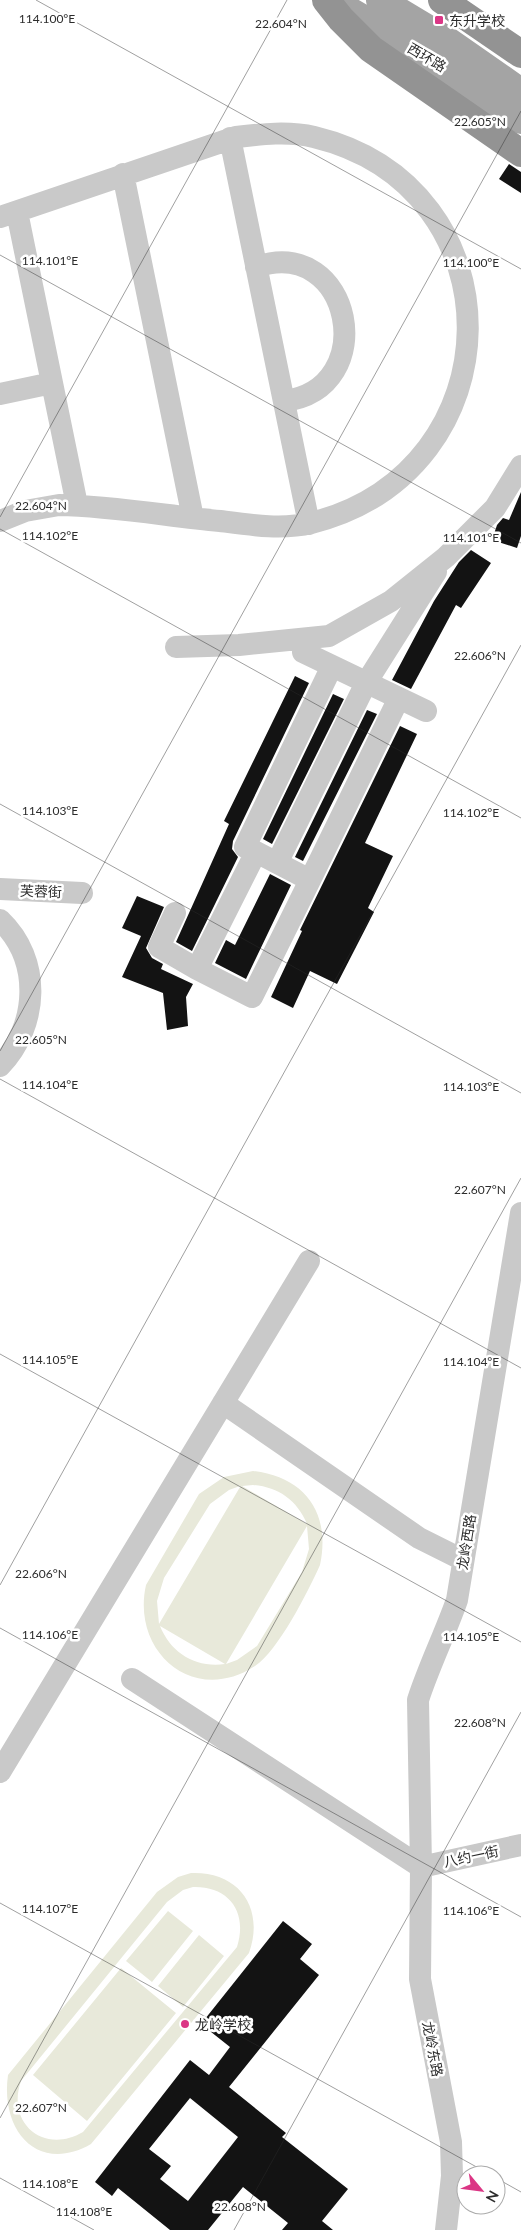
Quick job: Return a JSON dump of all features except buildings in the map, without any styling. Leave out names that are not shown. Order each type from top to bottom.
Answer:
[{"type":"highway","points":[[326,0],[341,19],[371,49],[521,153]]},
{"type":"highway","points":[[442,0],[521,54]]},
{"type":"main road","name":"西环路","points":[[331,0],[432,60],[521,120]]},
{"type":"main road","name":"西环路","points":[[380,0],[445,39],[521,92]]},
{"type":"street","points":[[0,521],[25,511],[42,507],[77,505],[270,527],[309,524],[346,513],[380,495],[410,471],[435,441],[454,407],[466,370],[470,331],[466,292],[455,256],[437,221],[413,191],[383,166],[350,148],[313,137],[274,133],[230,138],[8,215],[52,383],[77,505]]},
{"type":"street","points":[[230,138],[309,524]]},
{"type":"street","points":[[123,174],[193,518]]},
{"type":"street","points":[[256,267],[272,262],[288,261],[303,265],[317,273],[335,295],[343,318],[344,331],[341,356],[329,379],[309,395],[284,401]]},
{"type":"street","points":[[0,394],[52,383]]},
{"type":"street","points":[[176,647],[239,645],[329,636],[392,601],[446,557],[496,508],[521,466]]},
{"type":"street","points":[[277,863],[366,683],[446,557]]},
{"type":"street","points":[[303,652],[426,711]]},
{"type":"street","points":[[310,880],[245,848],[332,666]]},
{"type":"street","points":[[175,913],[159,947],[252,997],[399,698]]},
{"type":"street","points":[[196,968],[256,852]]},
{"type":"street","name":"芙蓉街","points":[[0,890],[82,893]]},
{"type":"street","points":[[0,920],[21,949],[30,977],[31,991],[29,1013],[23,1034],[16,1047],[0,1066]]},
{"type":"street","name":"龙岭西路","points":[[421,1867],[418,1700],[457,1600],[521,1214]]},
{"type":"street","points":[[0,1772],[309,1261]]},
{"type":"street","points":[[222,1403],[419,1538],[463,1560]]},
{"type":"street","points":[[132,1679],[421,1867]]},
{"type":"street","name":"八约一街","points":[[421,1867],[521,1845]]},
{"type":"street","name":"龙岭东路","points":[[421,1867],[420,1979],[451,2142],[452,2176],[446,2230]]},
{"type":"shaded area","points":[[253,1471],[287,1481],[300,1490],[310,1501],[317,1514],[321,1529],[322,1546],[320,1565],[315,1576],[292,1620],[273,1648],[255,1666],[232,1677],[210,1680],[190,1676],[172,1666],[158,1651],[148,1632],[144,1609],[146,1585],[199,1494],[224,1477]],"holes":[[[240,1486],[159,1624],[157,1601],[164,1578],[210,1504],[229,1490]],[[242,1486],[262,1486],[286,1496],[298,1508],[307,1524]],[[307,1526],[309,1549],[302,1572],[257,1646],[237,1660],[226,1664]],[[160,1626],[225,1664],[204,1664],[185,1657],[177,1651]]]},
{"type":"shaded area","points":[[191,1873],[208,1874],[223,1878],[244,1895],[250,1907],[253,1921],[253,1937],[249,1953],[91,2144],[72,2152],[55,2154],[40,2150],[27,2142],[17,2130],[10,2114],[7,2096],[8,2075],[157,1892],[178,1877]],"holes":[[[193,1887],[206,1888],[226,1896],[233,1904],[240,1923],[237,1947],[83,2132],[69,2138],[55,2140],[42,2137],[32,2131],[24,2122],[19,2110],[18,2096],[21,2081],[167,1902],[183,1890]]]},
{"type":"shaded area","points":[[168,1911],[193,1931],[152,1982],[126,1961]]},
{"type":"shaded area","points":[[199,1935],[224,1956],[183,2007],[158,1986]]},
{"type":"shaded area","points":[[121,1968],[176,2013],[87,2121],[33,2075]]},
{"type":"place","name":"东升学校","points":[[439,20]]},
{"type":"place","name":"龙岭学校","points":[[185,2024]]}]
